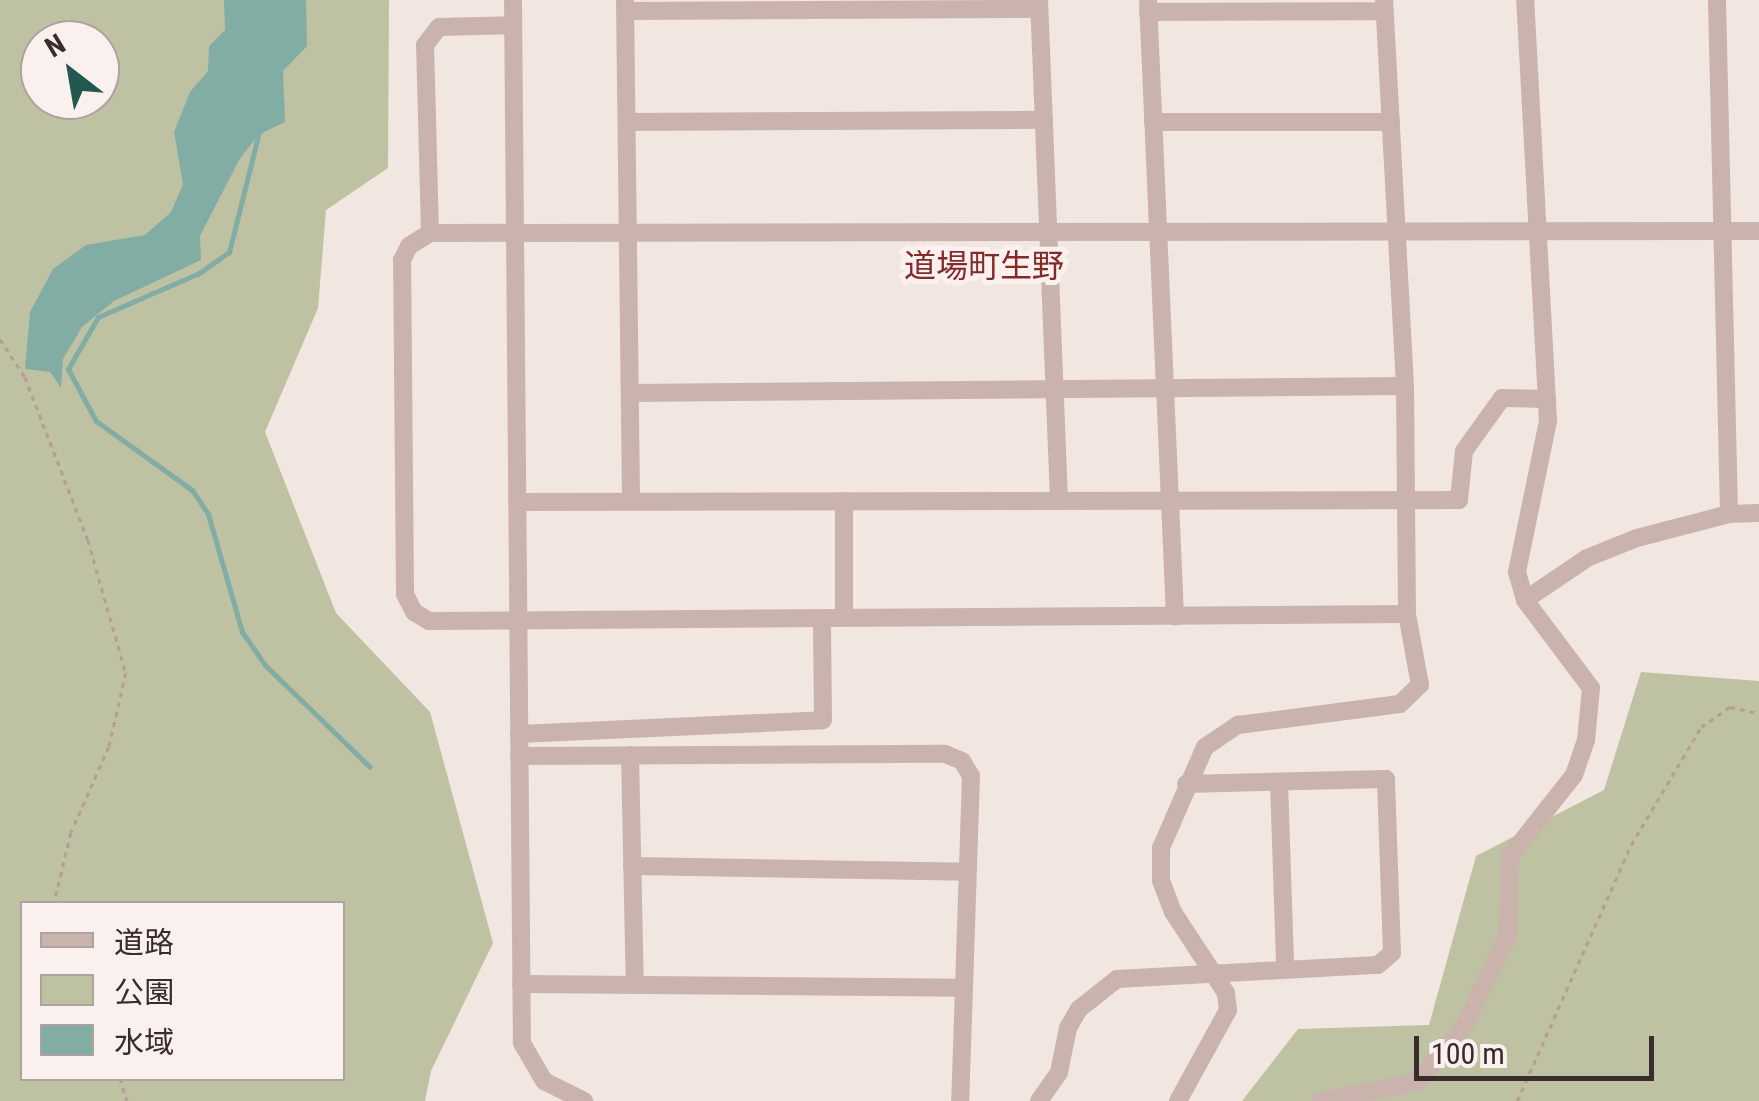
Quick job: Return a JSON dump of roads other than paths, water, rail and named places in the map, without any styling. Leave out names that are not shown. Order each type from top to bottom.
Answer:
[{"type":"street","points":[[513,0],[522,1043],[530,1065],[563,1094],[584,1101]]},
{"type":"street","points":[[1320,1101],[1357,1090],[1397,1088],[1430,1069],[1465,1024],[1508,935],[1510,856],[1574,776],[1591,688],[1525,600],[1517,572],[1547,399],[1526,0]]},
{"type":"street","points":[[1717,0],[1729,514]]},
{"type":"street","points":[[631,502],[626,5],[1039,4],[1059,501]]},
{"type":"street","points":[[1175,616],[1148,6],[1384,6],[1405,386],[1407,614],[1420,685],[1400,704],[1238,726],[1205,746],[1161,848],[1162,880],[1226,992],[1228,1010],[1178,1101]]},
{"type":"street","points":[[430,233],[425,44],[439,27],[513,25]]},
{"type":"street","points":[[626,122],[1044,120]]},
{"type":"street","points":[[1154,122],[1390,122]]},
{"type":"street","points":[[1407,614],[429,622],[414,612],[406,594],[402,260],[409,246],[430,233],[1759,231]]},
{"type":"street","points":[[630,393],[1405,386]]},
{"type":"street","points":[[517,502],[1459,500],[1464,451],[1502,398],[1547,399]]},
{"type":"street","points":[[844,501],[844,618]]},
{"type":"street","points":[[1525,600],[1604,551],[1729,514],[1759,513]]},
{"type":"street","points":[[519,734],[822,720],[822,619]]},
{"type":"street","points":[[519,756],[945,754],[962,761],[970,776],[960,1101]]},
{"type":"street","points":[[630,755],[634,985]]},
{"type":"street","points":[[1039,1101],[1059,1072],[1068,1028],[1092,994],[1138,974],[1378,965],[1392,953],[1386,779],[1186,784]]},
{"type":"street","points":[[1279,782],[1285,967]]},
{"type":"street","points":[[632,866],[968,872]]},
{"type":"street","points":[[521,984],[964,988]]},
{"type":"water","points":[[224,0],[306,0],[307,46],[283,71],[285,122],[258,135],[239,160],[200,236],[201,260],[114,301],[82,327],[63,359],[61,388],[50,372],[25,369],[30,312],[53,269],[86,245],[145,235],[171,212],[183,184],[174,132],[190,92],[208,71],[209,46],[225,30]]},
{"type":"waterway","points":[[260,128],[229,252],[197,274],[98,317],[68,369],[96,421],[192,490],[208,514],[242,632],[265,665],[370,767]]},
{"type":"district","name":"道場町生野","points":[[984,266]]}]
